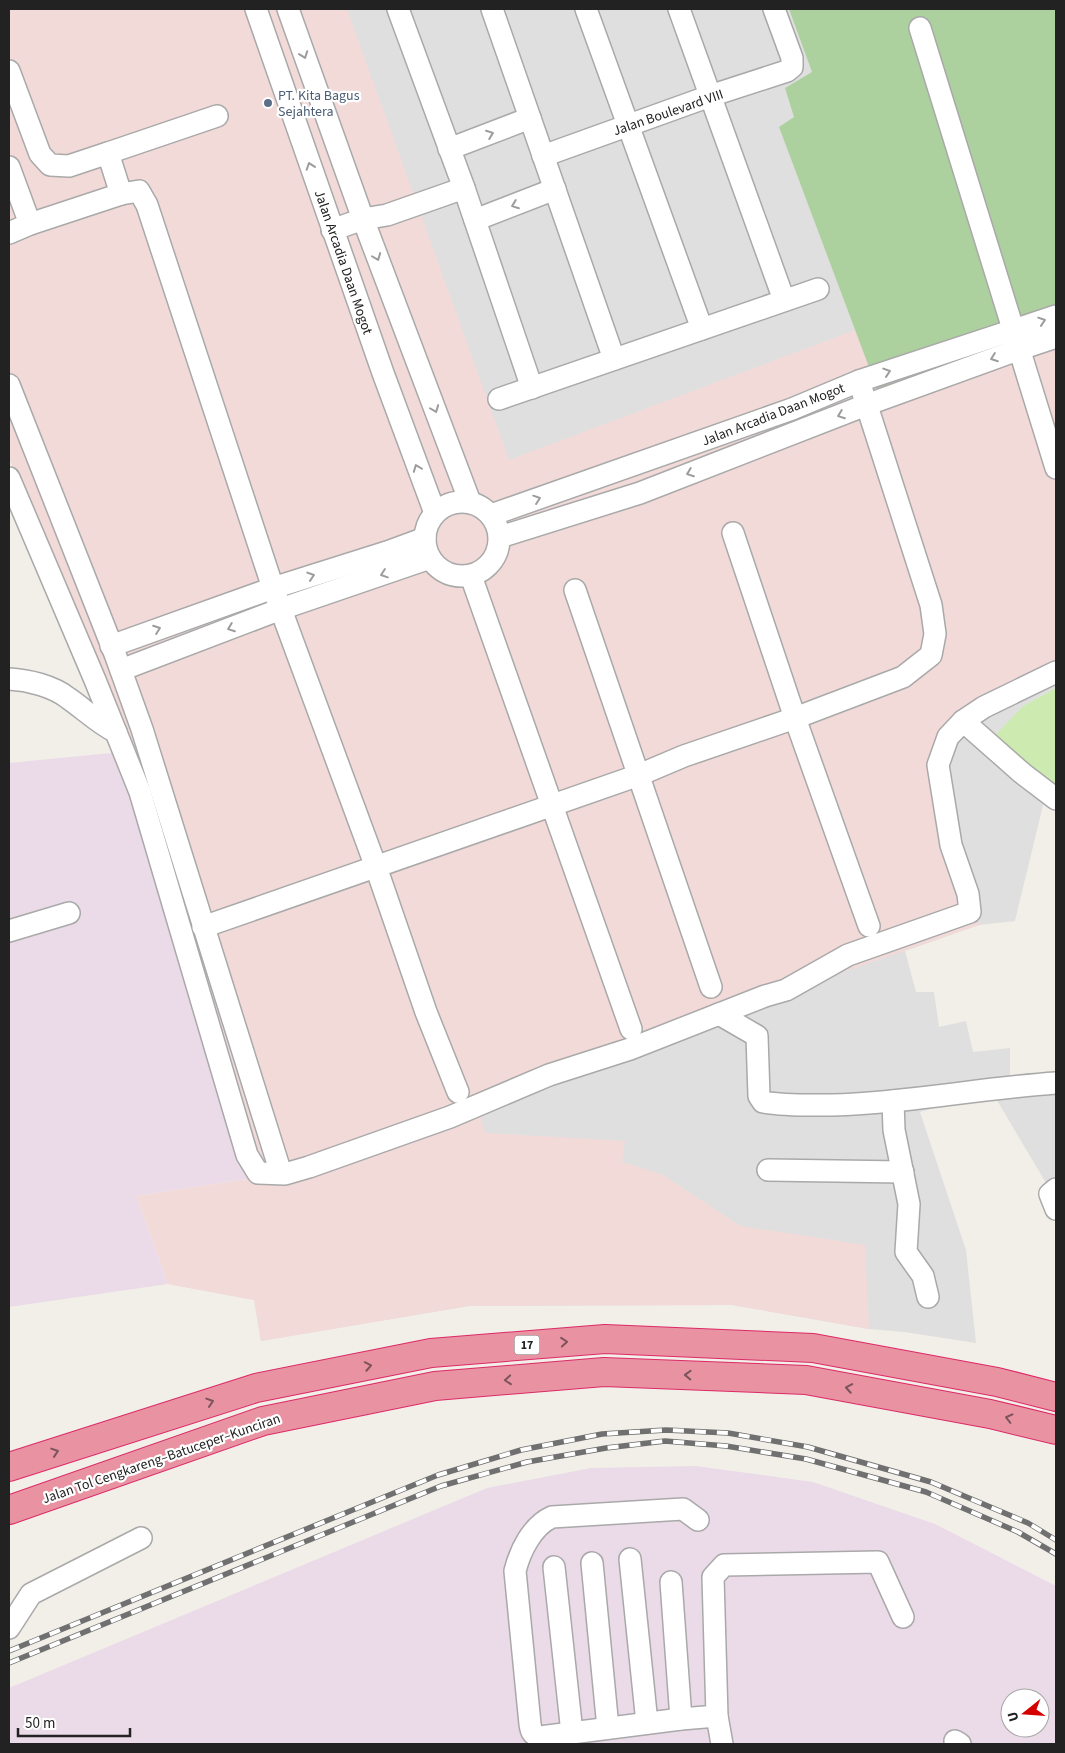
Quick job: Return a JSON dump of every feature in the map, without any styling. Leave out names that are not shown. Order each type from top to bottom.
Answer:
[{"type":"highway","name":"17","points":[[9,1467],[256,1388],[431,1353],[605,1339],[813,1348],[997,1382],[1056,1397]]},
{"type":"highway","name":"Jalan Tol Cengkareng–Batuceper–Kunciran","points":[[14,1508],[263,1421],[435,1386],[604,1372],[806,1380],[990,1414],[1056,1430]]},
{"type":"street","name":"Jalan Arcadia Daan Mogot","points":[[256,9],[410,450],[435,513]]},
{"type":"street","points":[[288,9],[363,219],[470,502]]},
{"type":"street","points":[[398,9],[462,182],[532,388]]},
{"type":"street","points":[[492,9],[614,359]]},
{"type":"street","points":[[586,9],[702,329]]},
{"type":"street","points":[[679,9],[784,300]]},
{"type":"street","name":"Jalan Boulevard VIII","points":[[543,156],[710,96],[787,71],[792,67],[792,58],[774,9]]},
{"type":"street","points":[[920,28],[1056,468]]},
{"type":"street","points":[[9,71],[40,154],[50,165],[69,166],[217,116]]},
{"type":"street","points":[[449,149],[530,118]]},
{"type":"street","points":[[108,153],[121,194]]},
{"type":"street","points":[[9,167],[30,224]]},
{"type":"street","points":[[332,230],[462,182]]},
{"type":"street","points":[[475,220],[555,189]]},
{"type":"street","points":[[9,233],[30,224],[121,194],[138,191],[147,206],[273,588],[376,867],[426,1012],[458,1092]]},
{"type":"street","points":[[499,399],[818,289]]},
{"type":"street","name":"Jalan Arcadia Daan Mogot","points":[[500,537],[640,493],[866,405],[1016,340],[1056,316]]},
{"type":"street","name":"Jalan Arcadia Daan Mogot","points":[[491,515],[792,409],[859,381],[1016,340],[1056,337]]},
{"type":"street","points":[[203,927],[639,775],[684,756],[795,718],[902,677],[931,655],[935,634],[931,605],[859,381]]},
{"type":"street","points":[[9,385],[142,729],[279,1167]]},
{"type":"street","points":[[9,478],[140,792],[247,1155],[258,1173],[285,1174],[450,1117],[549,1075],[630,1049],[786,990],[848,955],[970,912],[968,894],[951,845],[938,765],[948,737],[964,721],[984,707],[1056,672]]},
{"type":"street","points":[[470,502],[482,507],[491,515],[500,537],[497,554],[486,568],[471,576],[456,576],[441,570],[430,558],[425,538],[428,524],[435,513],[451,504],[470,502]]},
{"type":"street","points":[[733,533],[795,718],[869,926]]},
{"type":"street","points":[[111,646],[273,588],[425,538]]},
{"type":"street","points":[[120,670],[281,609],[430,558]]},
{"type":"street","points":[[471,576],[631,1030]]},
{"type":"street","points":[[575,590],[711,987]]},
{"type":"street","points":[[9,680],[42,685],[66,696],[99,722],[116,732]]},
{"type":"street","points":[[964,721],[1022,773],[1056,799]]},
{"type":"street","points":[[9,931],[69,914]]},
{"type":"street","points":[[719,1014],[756,1036],[759,1096],[763,1102],[786,1106],[865,1104],[1005,1087],[1056,1083]]},
{"type":"street","points":[[894,1101],[894,1130],[909,1204],[906,1252],[923,1276],[928,1298]]},
{"type":"street","points":[[768,1170],[903,1172]]},
{"type":"street","points":[[1056,1189],[1050,1194],[1056,1209]]},
{"type":"street","points":[[698,1520],[683,1509],[552,1517],[545,1520],[526,1544],[519,1556],[515,1571],[531,1732],[535,1736],[540,1737],[718,1716]]},
{"type":"street","points":[[9,1628],[31,1594],[141,1538]]},
{"type":"street","points":[[630,1559],[647,1723]]},
{"type":"street","points":[[722,1744],[718,1716],[713,1577],[724,1565],[878,1562],[902,1617]]},
{"type":"street","points":[[592,1563],[608,1728]]},
{"type":"street","points":[[554,1567],[572,1733]]},
{"type":"street","points":[[671,1582],[681,1719]]},
{"type":"shaded area","points":[[9,9],[1056,9],[1056,688],[1023,706],[1045,797],[1015,921],[979,925],[905,951],[916,992],[934,992],[939,1027],[966,1021],[973,1052],[1010,1048],[1010,1078],[1056,1074],[1056,1206],[1049,1188],[992,1092],[920,1112],[966,1250],[976,1343],[904,1332],[869,1329],[732,1305],[469,1306],[261,1341],[254,1300],[168,1284],[265,1176],[131,751],[9,458]]},
{"type":"shaded area","points":[[9,9],[347,9],[509,460],[855,330],[884,407],[1056,344],[1056,660],[995,692],[951,739],[952,838],[979,925],[672,1031],[477,1105],[485,1133],[625,1141],[622,1162],[663,1175],[740,1226],[865,1245],[869,1329],[732,1305],[469,1306],[261,1341],[254,1300],[168,1284],[136,1196],[265,1176],[131,751],[9,458]]},
{"type":"shaded area","points":[[131,751],[200,951],[265,1176],[136,1196],[168,1284],[9,1307],[9,763]]},
{"type":"shaded area","points":[[696,1466],[813,1482],[935,1524],[1056,1586],[1056,1744],[9,1744],[9,1688],[487,1488],[591,1468]]},
{"type":"green space","points":[[789,9],[1056,9],[1056,344],[884,407],[779,127],[794,117],[785,88],[812,72]]},
{"type":"green space","points":[[1056,688],[1056,803],[987,744],[1023,706]]},
{"type":"railway","points":[[9,1651],[438,1475],[521,1450],[602,1434],[666,1430],[728,1433],[808,1447],[931,1482],[1028,1523],[1056,1540]]},
{"type":"railway","points":[[9,1663],[441,1486],[527,1462],[606,1448],[665,1441],[726,1446],[806,1459],[926,1492],[1018,1532],[1056,1554]]},
{"type":"place","name":"PT. Kita Bagus Sejahtera","points":[[268,103]]}]
